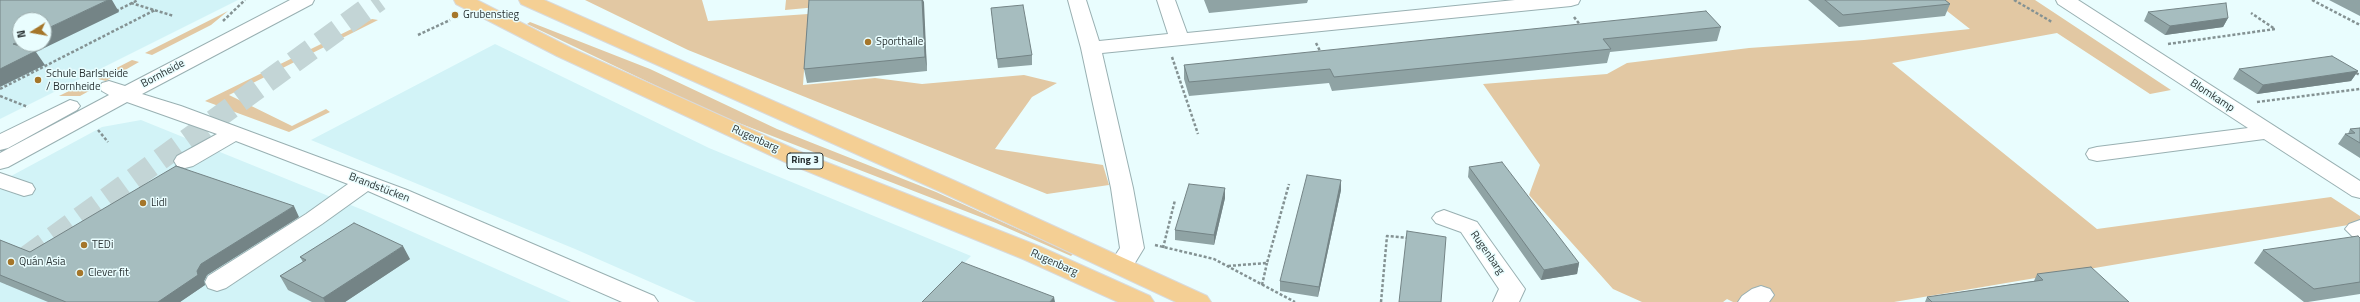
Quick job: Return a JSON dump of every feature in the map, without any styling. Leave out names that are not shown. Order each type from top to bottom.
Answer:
[{"type":"main road","name":"Rugenbarg","points":[[463,0],[564,52],[795,158],[1032,253],[1141,302]]},
{"type":"main road","points":[[528,0],[947,186],[1126,257],[1198,302]]},
{"type":"street","name":"Bornheide","points":[[0,162],[117,90],[271,0]]},
{"type":"street","name":"Bornheide","points":[[0,143],[117,90],[298,4],[317,0]]},
{"type":"street","points":[[1077,0],[1091,48],[1122,188],[1126,257]]},
{"type":"street","points":[[1166,0],[1173,39]]},
{"type":"street","points":[[1091,48],[1566,0]]},
{"type":"street","name":"Blomkamp","points":[[2065,0],[2266,132],[2360,191]]},
{"type":"street","name":"Brandstücken","points":[[117,90],[399,195],[645,302]]},
{"type":"street","points":[[2097,154],[2266,132]]},
{"type":"street","points":[[185,161],[234,133]]},
{"type":"street","points":[[0,180],[24,189]]},
{"type":"street","points":[[218,282],[314,219],[364,183]]},
{"type":"street","name":"Rugenbarg","points":[[1444,218],[1469,227],[1512,289],[1506,302]]},
{"type":"street","points":[[2360,228],[2357,229],[2360,231]]},
{"type":"path","points":[[116,11],[138,0]]},
{"type":"path","points":[[220,29],[224,20],[246,0]]},
{"type":"path","points":[[1566,0],[1585,31]]},
{"type":"path","points":[[2014,0],[2052,22]]},
{"type":"path","points":[[2312,0],[2360,25]]},
{"type":"path","points":[[131,3],[174,16]]},
{"type":"path","points":[[0,89],[155,10]]},
{"type":"path","points":[[2138,48],[2275,29],[2251,13]]},
{"type":"path","points":[[418,35],[450,20]]},
{"type":"path","points":[[1308,26],[1324,58]]},
{"type":"path","points":[[1173,39],[1198,134]]},
{"type":"path","points":[[2356,73],[2360,75]]},
{"type":"path","points":[[2227,106],[2360,89]]},
{"type":"path","points":[[0,96],[30,108]]},
{"type":"path","points":[[95,126],[108,142]]},
{"type":"path","points":[[1262,285],[1289,184]]},
{"type":"path","points":[[1163,248],[1175,200]]},
{"type":"path","points":[[1381,302],[1387,236],[1418,238]]},
{"type":"path","points":[[1126,257],[1144,242],[1214,260],[1295,302]]},
{"type":"path","points":[[1228,266],[1267,263]]},
{"type":"shaded area","name":"Schule Barlsheide / Bornheide","points":[[0,0],[238,0],[0,119]]},
{"type":"shaded area","points":[[585,0],[702,0],[708,21],[808,14],[803,85],[875,78],[922,84],[1024,75],[1057,83],[1032,97],[995,149],[1103,165],[1109,185],[1047,194],[688,50]]},
{"type":"shaded area","points":[[786,0],[894,0],[785,10]]},
{"type":"shaded area","points":[[1933,0],[2035,0],[2171,90],[2150,94],[2057,33],[1892,63],[2097,229],[2331,197],[2360,216],[2360,223],[1894,302],[1733,302],[1727,299],[1723,302],[1642,302],[1613,289],[1529,195],[1540,165],[1483,84],[1607,74],[1627,63],[1749,48],[1864,40],[1970,29]]},
{"type":"shaded area","points":[[228,11],[211,25],[152,55],[145,53]]},
{"type":"shaded area","points":[[372,19],[378,20],[229,95],[292,126],[326,109],[330,112],[289,132],[205,101]]},
{"type":"shaded area","points":[[530,22],[650,69],[777,129],[936,192],[1073,254],[1071,256],[996,223],[713,113],[527,24]]},
{"type":"shaded area","points":[[495,44],[709,148],[971,256],[926,302],[696,302],[575,249],[311,140]]},
{"type":"shaded area","points":[[132,60],[139,62],[106,81],[98,79],[101,76]]},
{"type":"shaded area","points":[[91,83],[98,86],[80,96],[59,96],[83,84]]},
{"type":"shaded area","points":[[141,120],[363,210],[571,302],[0,302],[0,182],[102,127]]},
{"type":"building","points":[[0,0],[108,0],[52,26],[52,12],[12,12],[12,52],[34,52],[0,69]]},
{"type":"building","name":"Sporthalle","points":[[809,0],[922,0],[925,57],[804,69]]},
{"type":"building","points":[[1825,0],[1945,0],[1950,4],[1843,15]]},
{"type":"building","points":[[2226,3],[2228,18],[2170,26],[2148,12]]},
{"type":"building","points":[[1023,5],[1032,55],[997,59],[991,8]]},
{"type":"building","points":[[1706,11],[1721,27],[1603,39],[1611,49],[1334,77],[1330,69],[1189,82],[1184,65]]},
{"type":"building","points":[[2332,56],[2358,71],[2263,85],[2239,69]]},
{"type":"building","points":[[2360,128],[2360,143],[2345,134],[2355,133],[2350,129]]},
{"type":"building","points":[[1502,162],[1579,263],[1544,270],[1469,167]]},
{"type":"building","points":[[176,166],[294,206],[201,264],[197,271],[198,275],[158,302],[66,302],[0,275],[0,240],[30,252]]},
{"type":"building","points":[[1307,175],[1341,180],[1319,287],[1280,281]]},
{"type":"building","points":[[1189,184],[1225,188],[1214,235],[1175,230]]},
{"type":"building","points":[[354,223],[403,246],[323,298],[280,276],[306,260],[300,257]]},
{"type":"building","points":[[1407,231],[1446,237],[1441,302],[1399,302]]},
{"type":"building","points":[[2358,236],[2360,238],[2360,282],[2314,289],[2263,250]]},
{"type":"building","points":[[962,262],[1054,297],[1050,302],[922,302]]},
{"type":"building","points":[[2091,267],[2129,302],[1932,302],[1927,297],[2043,280],[2037,274]]},
{"type":"tunnel","points":[[0,276],[379,0]]},
{"type":"place","name":"Grubenstieg","points":[[455,15]]},
{"type":"place","name":"Sporthalle","points":[[868,42]]},
{"type":"place","name":"Schule Barlsheide / Bornheide","points":[[38,80]]},
{"type":"place","name":"Lidl","points":[[143,203]]},
{"type":"place","name":"TEDi","points":[[84,245]]},
{"type":"place","name":"Quán Asia","points":[[11,262]]},
{"type":"place","name":"Clever fit","points":[[80,273]]}]
